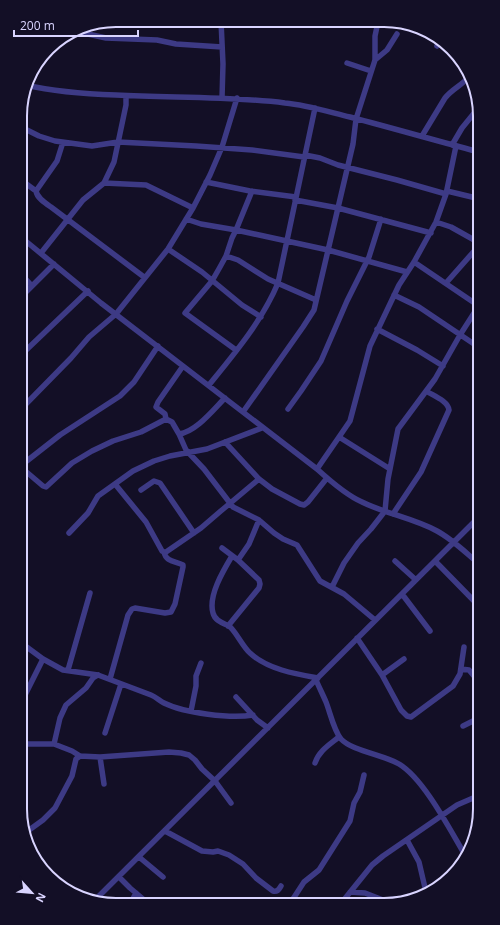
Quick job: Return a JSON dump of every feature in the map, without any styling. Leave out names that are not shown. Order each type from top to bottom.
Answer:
[{"type":"street","points":[[221,27],[222,98]]},
{"type":"street","points":[[243,412],[314,310],[353,144],[356,119],[372,71],[377,27]]},
{"type":"street","points":[[85,33],[111,38],[157,40],[176,44],[222,47]]},
{"type":"street","points":[[374,60],[387,50],[397,34]]},
{"type":"street","points":[[347,63],[372,71]]},
{"type":"street","points":[[422,136],[445,98],[466,81]]},
{"type":"street","points":[[32,87],[92,94],[237,98],[286,103],[315,108],[473,150]]},
{"type":"street","points":[[42,253],[88,195],[104,183],[114,162],[126,105],[126,96]]},
{"type":"street","points":[[27,402],[71,358],[89,337],[116,314],[168,248],[193,208],[206,182],[222,147],[237,98]]},
{"type":"street","points":[[209,385],[261,317],[278,283],[315,108]]},
{"type":"street","points":[[317,469],[353,415],[370,346],[394,295],[436,222],[446,192],[454,145],[462,128],[473,115]]},
{"type":"street","points":[[27,130],[46,138],[92,146],[118,142],[222,147],[314,156],[336,165],[473,197]]},
{"type":"street","points":[[36,190],[57,161],[63,142]]},
{"type":"street","points":[[206,182],[338,208],[431,233]]},
{"type":"street","points":[[104,183],[146,185],[193,208]]},
{"type":"street","points":[[27,184],[36,190],[41,199],[67,220],[144,277]]},
{"type":"street","points":[[236,350],[185,313],[212,281],[226,256],[252,191]]},
{"type":"street","points":[[186,219],[201,224],[328,250],[407,272]]},
{"type":"street","points":[[288,409],[321,362],[347,301],[368,260],[380,219]]},
{"type":"street","points":[[436,222],[451,227],[473,240]]},
{"type":"street","points":[[27,242],[116,314],[317,469],[326,478],[360,502],[436,530],[454,542],[473,559]]},
{"type":"street","points":[[168,248],[202,272],[251,312],[261,317]]},
{"type":"street","points":[[446,283],[473,252]]},
{"type":"street","points":[[226,256],[238,260],[268,278],[316,300]]},
{"type":"street","points":[[414,262],[473,302]]},
{"type":"street","points":[[27,291],[54,264]]},
{"type":"street","points":[[27,281],[32,286]]},
{"type":"street","points":[[27,349],[88,291]]},
{"type":"street","points":[[394,295],[419,307],[473,343]]},
{"type":"street","points":[[332,587],[344,563],[358,543],[385,511],[390,469],[398,429],[443,366],[473,315]]},
{"type":"street","points":[[377,329],[417,350],[443,366]]},
{"type":"street","points":[[27,461],[60,435],[120,396],[134,382],[158,346]]},
{"type":"street","points":[[184,366],[156,406],[165,414],[166,419],[172,422],[189,453],[204,469],[229,503],[238,510],[259,520],[283,539],[297,545],[320,581],[344,594],[375,620]]},
{"type":"street","points":[[393,514],[421,472],[449,410],[449,406],[446,403],[426,391]]},
{"type":"street","points":[[179,434],[186,434],[196,427],[225,398]]},
{"type":"street","points":[[27,472],[46,487],[72,463],[92,451],[113,441],[141,432],[166,419]]},
{"type":"street","points":[[68,533],[88,512],[98,496],[133,470],[170,456],[207,449],[262,428]]},
{"type":"street","points":[[339,437],[390,469]]},
{"type":"street","points":[[225,442],[259,479],[272,489],[300,504],[304,505],[308,502],[326,478]]},
{"type":"street","points":[[164,552],[194,534],[259,479]]},
{"type":"street","points":[[141,490],[154,481],[160,483],[194,534]]},
{"type":"street","points":[[110,679],[128,615],[135,608],[165,613],[171,612],[183,567],[180,563],[167,559],[146,522],[114,484]]},
{"type":"street","points":[[238,560],[249,544],[259,520]]},
{"type":"street","points":[[99,896],[473,523]]},
{"type":"street","points":[[222,548],[238,560],[259,580],[260,584],[259,588],[228,626]]},
{"type":"street","points":[[232,556],[217,583],[212,613],[214,616],[222,624],[228,626],[249,652],[260,660],[282,670],[317,679]]},
{"type":"street","points":[[396,561],[416,580]]},
{"type":"street","points":[[435,561],[473,600]]},
{"type":"street","points":[[68,670],[90,593]]},
{"type":"street","points":[[402,594],[430,631]]},
{"type":"street","points":[[358,638],[401,710],[407,716],[411,717],[453,686],[460,674],[464,647]]},
{"type":"street","points":[[27,647],[58,668],[98,675],[151,695],[163,703],[191,711],[220,716],[235,717],[253,715]]},
{"type":"street","points":[[27,690],[43,659]]},
{"type":"street","points":[[382,676],[404,659]]},
{"type":"street","points":[[191,711],[196,686],[196,676],[201,663]]},
{"type":"street","points":[[461,669],[469,670],[473,675]]},
{"type":"street","points":[[54,744],[60,718],[66,705],[86,688],[93,678],[98,675]]},
{"type":"street","points":[[317,679],[339,737],[344,742],[354,747],[392,761],[402,767],[419,783],[441,815],[462,850]]},
{"type":"street","points":[[105,733],[121,684]]},
{"type":"street","points":[[236,697],[268,728]]},
{"type":"street","points":[[463,726],[473,721]]},
{"type":"street","points":[[315,763],[320,753],[339,737]]},
{"type":"street","points":[[27,744],[54,744],[80,756],[100,757],[169,752],[189,755],[215,781],[231,803]]},
{"type":"street","points":[[30,829],[47,817],[55,808],[72,776],[76,759],[80,756]]},
{"type":"street","points":[[100,757],[104,784]]},
{"type":"street","points":[[294,898],[304,882],[318,870],[350,821],[354,802],[360,792],[364,776]]},
{"type":"street","points":[[345,898],[377,861],[441,815],[464,801],[473,798]]},
{"type":"street","points":[[165,831],[202,851],[218,851],[229,854],[243,864],[256,878],[273,891],[276,892],[281,886]]},
{"type":"street","points":[[407,840],[419,862],[425,888]]},
{"type":"street","points":[[138,857],[163,877]]},
{"type":"street","points":[[119,877],[142,898]]},
{"type":"street","points":[[350,892],[365,893],[376,898]]},
{"type":"street","points":[[133,898],[136,893]]}]
